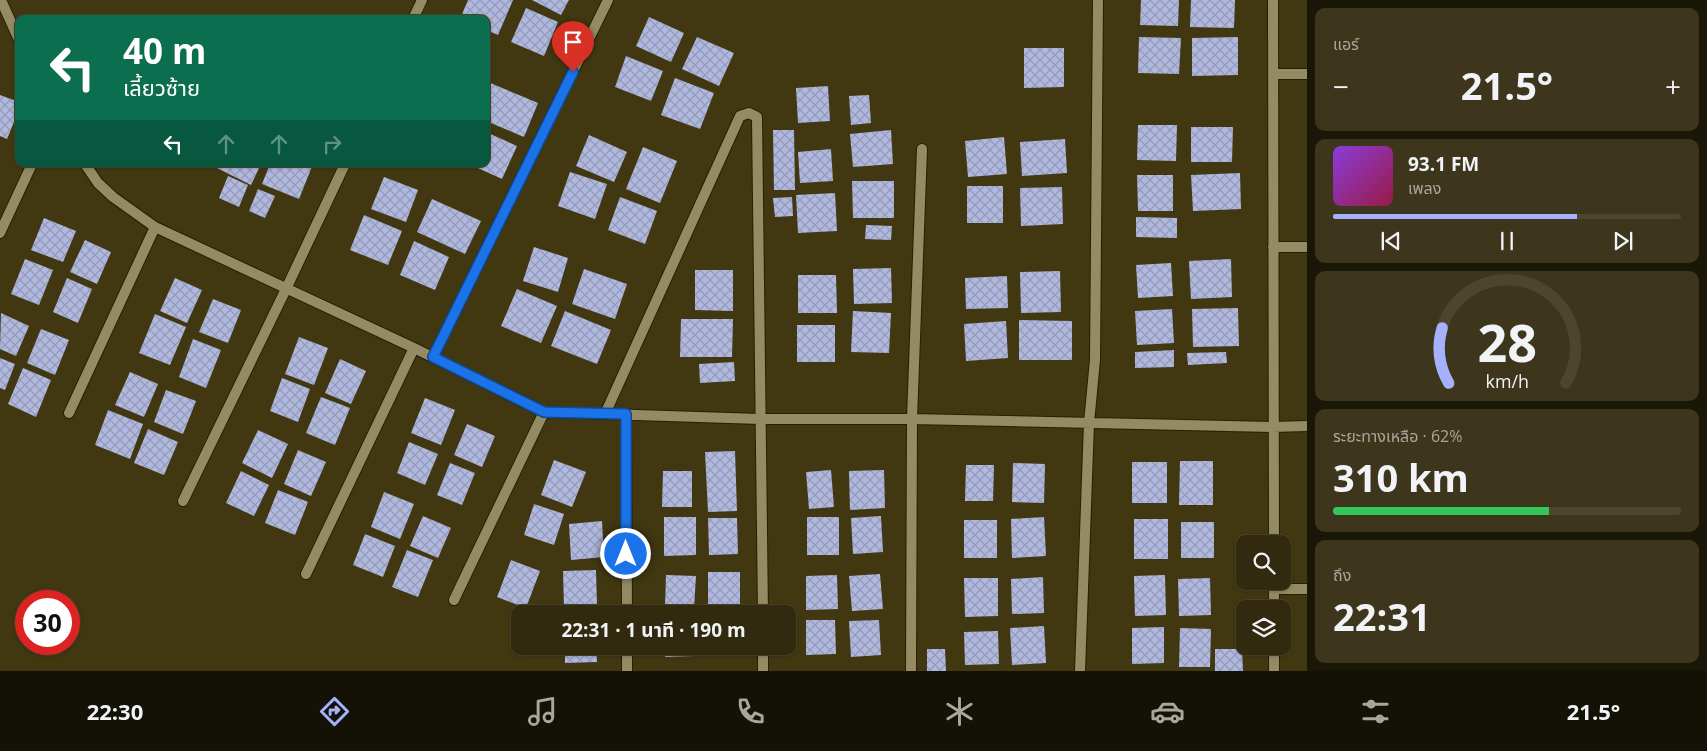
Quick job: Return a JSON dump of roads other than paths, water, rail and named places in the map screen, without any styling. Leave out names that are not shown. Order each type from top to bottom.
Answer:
[{"type":"street","points":[[2,0],[15,31]]},
{"type":"street","points":[[415,15],[422,0]]},
{"type":"street","points":[[433,357],[608,0]]},
{"type":"street","points":[[1080,671],[1089,423],[1096,360],[1098,0]]},
{"type":"street","points":[[1273,0],[1272,427],[1274,535]]},
{"type":"street","points":[[1274,74],[1307,74]]},
{"type":"street","points":[[605,414],[740,116],[749,113],[757,117],[763,605]]},
{"type":"street","points":[[911,671],[912,419],[922,149]]},
{"type":"street","points":[[0,233],[31,167]]},
{"type":"street","points":[[87,167],[98,183],[113,197],[155,227],[433,357],[544,412],[760,419],[912,419],[1272,427],[1307,426]]},
{"type":"street","points":[[183,501],[344,167]]},
{"type":"street","points":[[69,413],[155,227]]},
{"type":"street","points":[[1273,247],[1307,247]]},
{"type":"street","points":[[306,574],[414,348]]},
{"type":"street","points":[[454,600],[544,412]]},
{"type":"street","points":[[626,414],[626,605]]},
{"type":"street","points":[[1291,587],[1307,589]]},
{"type":"street","points":[[627,655],[627,671]]},
{"type":"street","points":[[763,655],[763,671]]},
{"type":"street","points":[[1274,655],[1274,671]]}]
